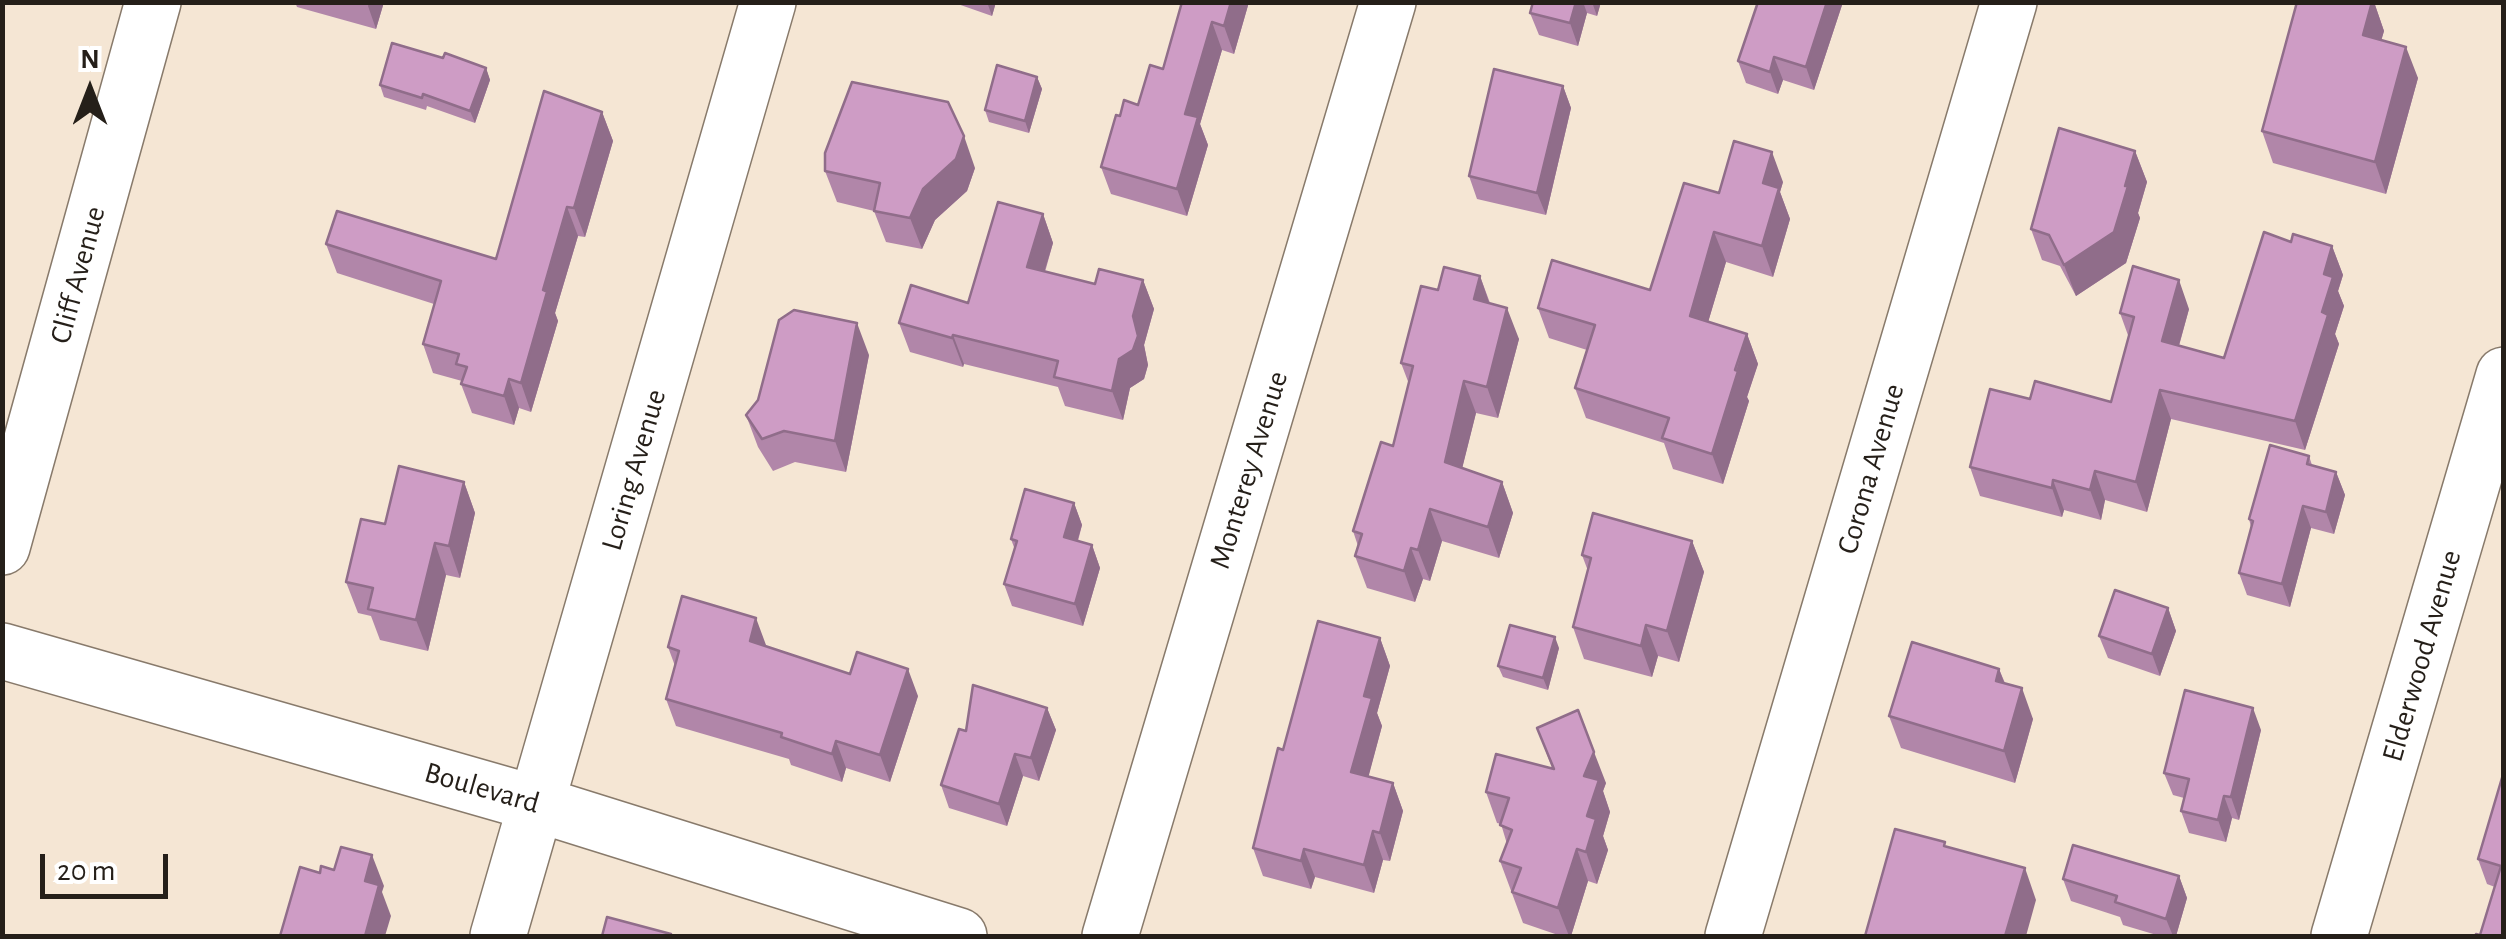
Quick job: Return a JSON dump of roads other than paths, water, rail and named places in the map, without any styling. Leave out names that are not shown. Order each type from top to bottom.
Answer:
[{"type":"street","name":"Cliff Avenue","points":[[6,520],[153,2]]},
{"type":"street","name":"Loring Avenue","points":[[498,936],[768,2]]},
{"type":"street","name":"Monterey Avenue","points":[[1110,936],[1388,2]]},
{"type":"street","name":"Corona Avenue","points":[[1733,936],[2009,2]]},
{"type":"street","name":"Elderwood Avenue","points":[[2339,936],[2504,375]]},
{"type":"street","name":"Boulevard","points":[[2,651],[537,804],[959,936]]}]
